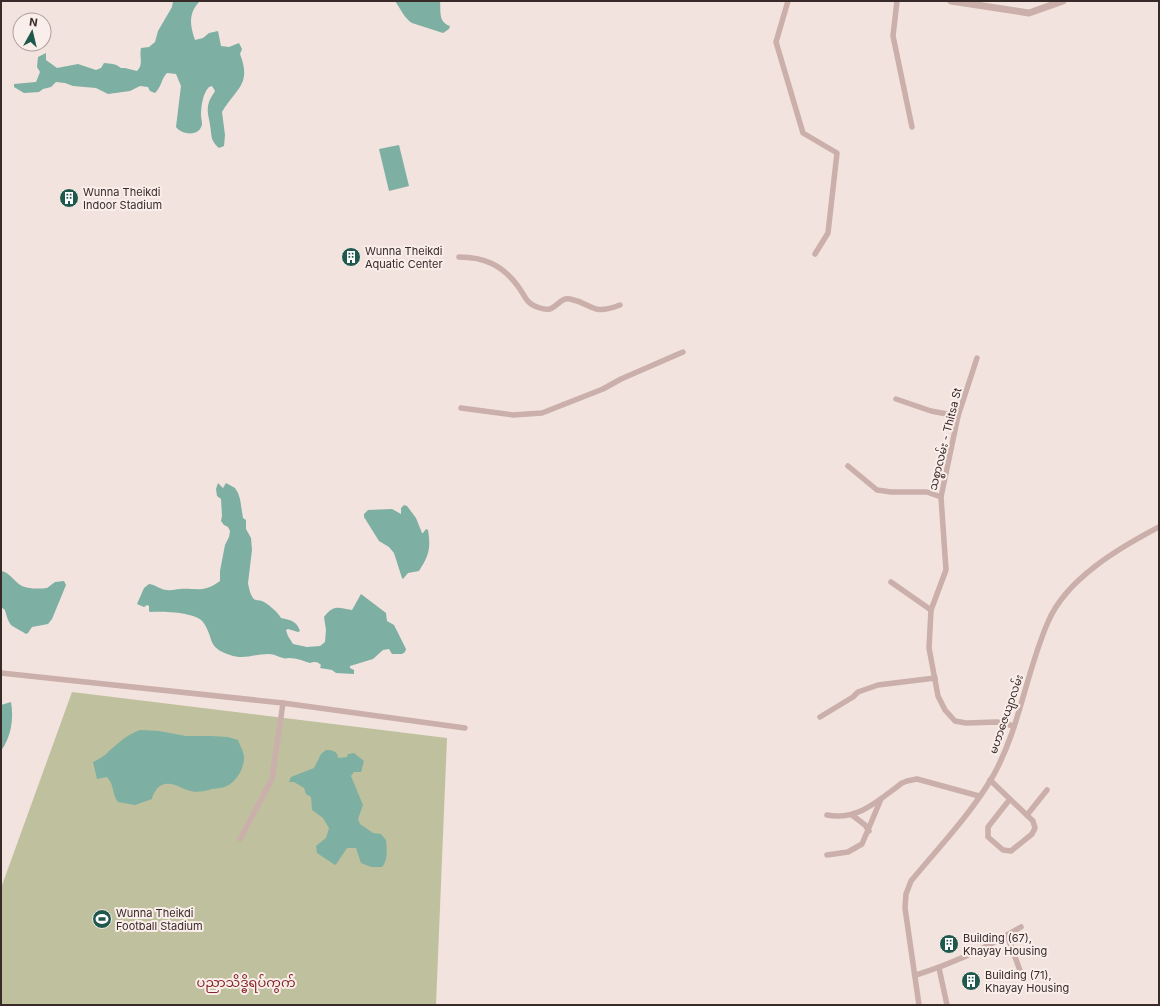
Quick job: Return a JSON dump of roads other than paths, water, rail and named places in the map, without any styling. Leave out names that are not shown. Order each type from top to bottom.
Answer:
[{"type":"street","points":[[788,1],[776,42],[803,133],[837,153],[828,233],[815,254]]},
{"type":"street","points":[[896,1],[893,36],[912,127]]},
{"type":"street","points":[[951,1],[1029,13],[1063,1]]},
{"type":"street","points":[[459,256],[471,257],[496,265],[508,274],[518,286],[525,299],[532,305],[540,308],[548,310],[555,307],[561,301],[567,299],[596,310],[607,310],[620,305]]},
{"type":"street","points":[[461,408],[513,415],[542,413],[603,389],[621,379],[683,352]]},
{"type":"street","name":"သစ္စာလမ်း - Thitsa St","points":[[977,358],[958,416],[940,497],[946,570],[931,610],[929,648],[938,696],[945,710],[956,721],[966,723],[997,722],[1014,726]]},
{"type":"street","points":[[896,399],[931,411],[958,416]]},
{"type":"street","points":[[848,466],[877,490],[891,492],[927,492],[940,497]]},
{"type":"street","name":"မဟာဇေယျာလမ်း","points":[[919,1005],[916,975],[905,908],[906,894],[911,881],[970,811],[990,780],[1008,744],[1048,621],[1061,600],[1075,583],[1091,570],[1159,527]]},
{"type":"street","points":[[891,582],[931,610]]},
{"type":"street","points":[[1,673],[283,703],[465,728]]},
{"type":"street","points":[[820,717],[853,697],[858,692],[878,685],[935,678]]},
{"type":"street","points":[[240,839],[272,779],[283,703]]},
{"type":"street","points":[[827,815],[852,815],[866,809],[907,781],[917,779],[979,796]]},
{"type":"street","points":[[990,780],[1027,815],[1033,821],[1035,828],[1032,834],[1011,851],[1003,850],[988,836],[988,827],[1010,799]]},
{"type":"street","points":[[1027,815],[1047,790]]},
{"type":"street","points":[[827,855],[848,852],[862,844],[869,831],[881,798]]},
{"type":"street","points":[[852,815],[865,825],[869,831]]},
{"type":"street","points":[[916,975],[939,968],[1007,936],[1021,927]]},
{"type":"street","points":[[1007,936],[1022,976]]},
{"type":"street","points":[[939,968],[947,1005]]},
{"type":"water","points":[[173,1],[200,1],[193,10],[191,19],[195,40],[203,38],[209,33],[218,31],[221,46],[229,47],[239,43],[242,49],[240,54],[243,64],[243,80],[241,86],[222,112],[225,135],[224,146],[219,148],[214,143],[212,138],[208,105],[215,91],[212,86],[209,87],[205,93],[203,100],[201,111],[201,128],[194,133],[186,133],[182,132],[176,127],[181,86],[176,74],[167,73],[155,93],[150,91],[148,87],[140,86],[130,91],[108,94],[96,88],[73,86],[56,82],[51,87],[43,89],[39,92],[24,93],[14,87],[14,84],[36,82],[40,72],[37,67],[38,57],[46,53],[46,60],[57,68],[78,64],[96,70],[101,68],[104,63],[137,71],[141,63],[141,48],[149,47],[155,42],[158,31],[172,7]]},
{"type":"water","points":[[395,1],[440,1],[440,12],[442,19],[450,26],[449,29],[443,33],[412,23],[405,16]]},
{"type":"water","points":[[399,145],[409,186],[389,191],[379,149]]},
{"type":"water","points":[[218,483],[223,488],[226,483],[235,488],[240,499],[243,518],[246,520],[246,529],[251,538],[252,550],[248,583],[251,595],[255,600],[262,601],[270,606],[281,618],[290,620],[297,625],[300,631],[298,632],[288,629],[286,630],[293,644],[307,647],[320,646],[325,642],[326,630],[324,617],[331,610],[336,608],[352,610],[361,594],[386,613],[387,621],[394,625],[406,649],[405,652],[402,654],[392,654],[389,649],[383,650],[373,659],[350,666],[350,668],[354,670],[354,674],[336,673],[332,670],[320,668],[321,665],[316,662],[310,663],[294,658],[284,658],[271,654],[240,657],[230,655],[217,649],[212,642],[207,628],[199,619],[186,614],[150,612],[149,606],[147,605],[144,607],[137,604],[144,588],[149,584],[169,590],[205,589],[220,581],[220,571],[225,545],[230,531],[221,521],[221,499],[217,496],[216,489]]},
{"type":"water","points":[[404,505],[407,506],[416,518],[422,533],[426,529],[428,530],[429,547],[425,561],[419,571],[408,573],[403,579],[394,553],[389,547],[379,541],[364,517],[364,514],[368,510],[392,509],[401,514],[401,508]]},
{"type":"water","points":[[1,571],[7,573],[22,586],[28,588],[47,588],[55,582],[64,581],[66,585],[52,619],[48,624],[32,627],[26,634],[10,623],[5,610],[1,607]]},
{"type":"water","points":[[11,702],[11,728],[1,751],[1,705]]},
{"type":"water","points":[[140,730],[159,731],[186,736],[228,737],[238,740],[243,751],[244,762],[237,778],[231,784],[224,787],[196,792],[172,784],[165,784],[156,790],[152,799],[135,805],[118,802],[114,795],[111,783],[107,777],[97,779],[93,762],[104,756],[127,736]]},
{"type":"water","points":[[326,750],[336,752],[338,758],[347,757],[348,754],[354,753],[364,761],[361,772],[354,772],[351,776],[363,805],[358,819],[360,824],[373,833],[381,834],[386,840],[386,858],[382,867],[371,867],[361,863],[356,848],[347,848],[335,865],[317,853],[316,846],[326,838],[329,828],[323,818],[312,810],[311,797],[306,794],[304,788],[294,782],[289,782],[291,777],[314,768],[321,754]]},
{"type":"place","name":"Wunna Theikdi Indoor Stadium","points":[[69,198]]},
{"type":"place","name":"Wunna Theikdi Aquatic Center","points":[[351,257]]},
{"type":"place","name":"Wunna Theikdi Football Stadium","points":[[102,919]]},
{"type":"place","name":"Building (67), Khayay Housing","points":[[949,944]]},
{"type":"place","name":"Building (71), Khayay Housing","points":[[971,981]]},
{"type":"district","name":"ပညာသိဒ္ဓိရပ်ကွက်","points":[[246,982]]}]
